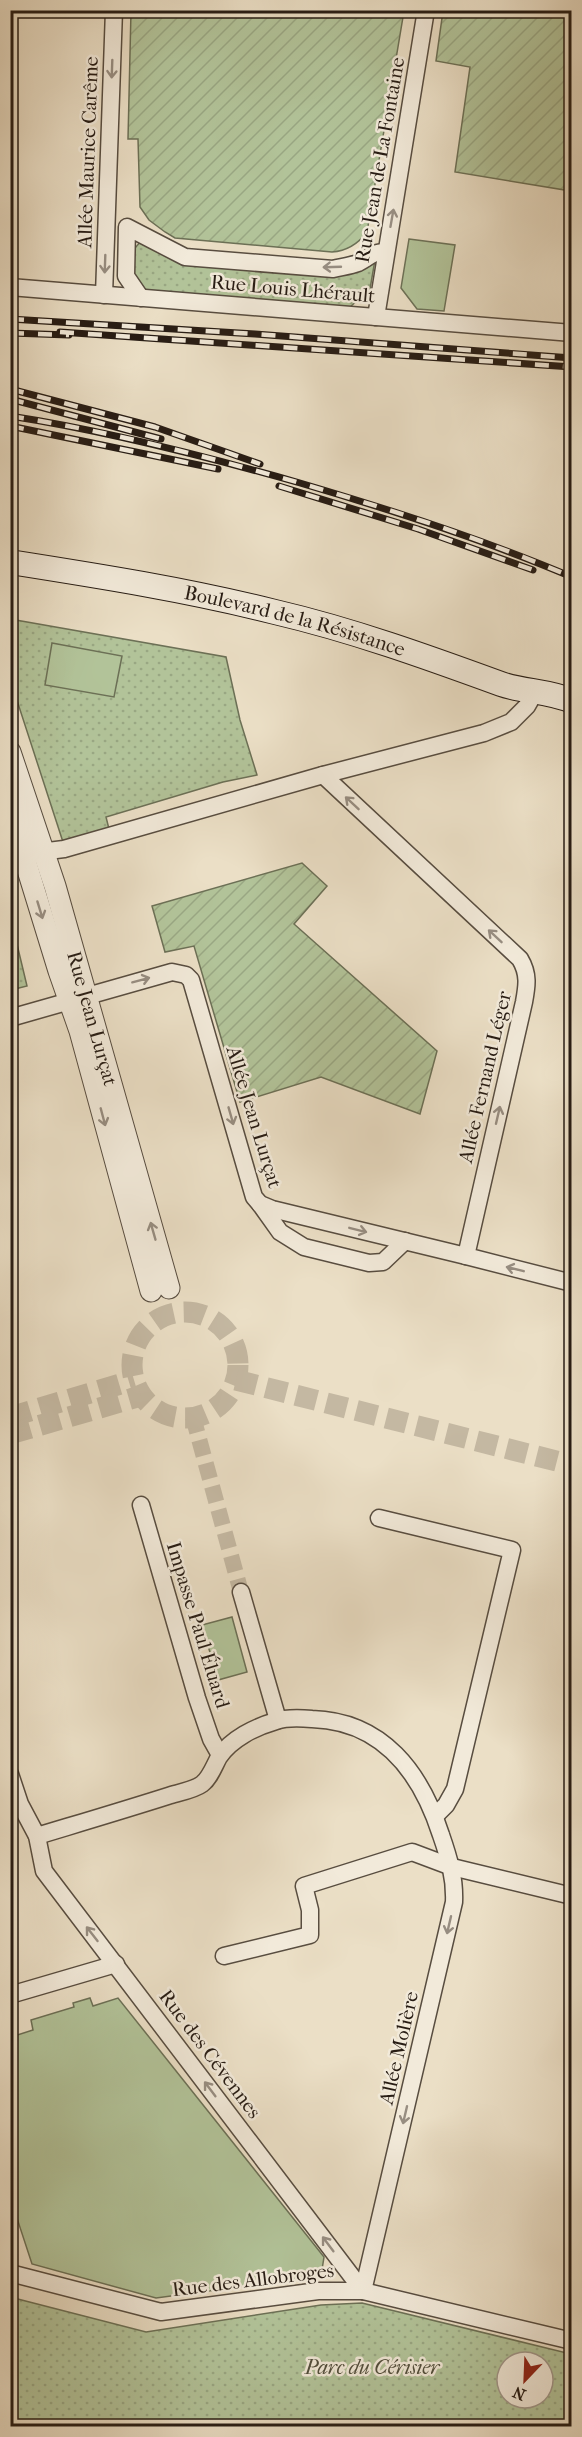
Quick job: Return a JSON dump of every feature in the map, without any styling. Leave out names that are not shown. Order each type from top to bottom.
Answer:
[{"type":"main road","name":"Boulevard de la Résistance","points":[[10,562],[133,582],[276,612],[383,643],[510,687],[558,695],[572,701]]},
{"type":"street","name":"Allée Maurice Carême","points":[[107,295],[114,10]]},
{"type":"street","name":"Rue Jean de La Fontaine","points":[[376,317],[426,10]]},
{"type":"street","points":[[141,298],[126,276],[127,227],[185,257],[333,269],[350,266],[372,253],[386,252]]},
{"type":"street","points":[[107,295],[126,276]]},
{"type":"street","name":"Rue Louis Lhérault","points":[[10,287],[572,333]]},
{"type":"street","points":[[33,852],[64,849],[484,733],[511,722],[527,706],[535,692]]},
{"type":"street","name":"Rue Jean Lurçat","points":[[10,752],[33,852],[160,1289]]},
{"type":"street","name":"Allée Fernand Léger","points":[[323,776],[520,960],[527,973],[524,1002],[466,1256]]},
{"type":"street","name":"Rue Jean Lurçat","points":[[10,798],[33,852]]},
{"type":"street","name":"Allée Jean Lurçat","points":[[77,999],[172,972],[186,975],[191,980],[255,1197],[260,1204],[272,1209],[466,1256]]},
{"type":"street","points":[[10,1018],[77,999]]},
{"type":"street","points":[[260,1204],[280,1232],[304,1246],[369,1263],[383,1262],[405,1241]]},
{"type":"street","points":[[466,1256],[572,1283]]},
{"type":"street","name":"Impasse Paul Éluard","points":[[141,1505],[197,1698],[211,1739],[220,1755]]},
{"type":"street","points":[[379,1518],[512,1550],[455,1789],[446,1805],[435,1815]]},
{"type":"street","points":[[36,1836],[201,1785],[220,1755],[242,1736],[278,1720],[241,1592]]},
{"type":"street","name":"Allée Molière","points":[[278,1720],[325,1719],[358,1730],[388,1746],[407,1764],[435,1815],[452,1867],[455,1887],[454,1902],[363,2291]]},
{"type":"street","name":"Rue des Cévennes","points":[[10,1774],[20,1804],[36,1836],[44,1871],[363,2291]]},
{"type":"street","points":[[224,1956],[310,1935],[310,1910],[304,1886],[412,1852],[452,1867],[572,1896]]},
{"type":"street","points":[[10,1995],[116,1964]]},
{"type":"street","name":"Rue des Allobroges","points":[[10,2272],[161,2312],[318,2291],[363,2291],[572,2341]]},
{"type":"green space","points":[[131,11],[404,11],[367,232],[356,243],[332,252],[175,238],[149,220],[140,207],[138,139],[128,139]]},
{"type":"green space","points":[[443,11],[571,11],[571,191],[455,172],[470,67],[436,61]]},
{"type":"green space","points":[[409,239],[455,245],[444,311],[417,309],[401,288]]},
{"type":"green space","points":[[141,241],[339,274],[375,260],[370,289],[350,307],[141,291],[132,276],[135,248]]},
{"type":"green space","points":[[10,619],[226,657],[240,720],[257,775],[223,782],[106,817],[109,829],[63,842],[11,682]]},
{"type":"green space","points":[[52,643],[122,656],[114,697],[45,685]]},
{"type":"green space","points":[[302,863],[327,886],[294,924],[437,1051],[420,1114],[321,1077],[240,1102],[194,946],[165,952],[152,906]]},
{"type":"green space","points":[[10,915],[27,986],[11,990],[10,990]]},
{"type":"green space","points":[[232,1617],[247,1672],[218,1680],[202,1625]]},
{"type":"green space","points":[[90,1998],[93,2006],[118,1998],[324,2257],[321,2276],[156,2298],[32,2264],[11,2200],[11,2037],[33,2030],[31,2020],[74,2007],[73,2003]]},
{"type":"green space","name":"Parc du Cérisier","points":[[10,2297],[146,2332],[321,2305],[362,2303],[555,2350],[495,2350],[495,2410],[555,2410],[555,2350],[571,2354],[571,2426],[11,2426]]},
{"type":"tunnel","points":[[185,1312],[205,1316],[222,1328],[234,1345],[238,1365],[234,1385],[222,1402],[205,1414],[185,1418],[165,1414],[148,1402],[136,1385],[132,1365],[136,1345],[148,1328],[165,1316],[185,1312]]},
{"type":"tunnel","points":[[10,1417],[134,1380]]},
{"type":"tunnel","points":[[236,1380],[572,1465]]},
{"type":"tunnel","points":[[10,1434],[141,1396]]},
{"type":"tunnel","points":[[193,1417],[241,1592]]},
{"type":"railway","points":[[10,319],[255,334],[572,358]]},
{"type":"railway","points":[[60,332],[572,367]]},
{"type":"railway","points":[[10,333],[69,335]]},
{"type":"railway","points":[[10,389],[155,427],[260,464]]},
{"type":"railway","points":[[10,399],[161,439]]},
{"type":"railway","points":[[10,416],[156,445],[300,483],[437,526],[572,577]]},
{"type":"railway","points":[[10,426],[218,469]]},
{"type":"railway","points":[[279,486],[418,529],[533,570]]}]
